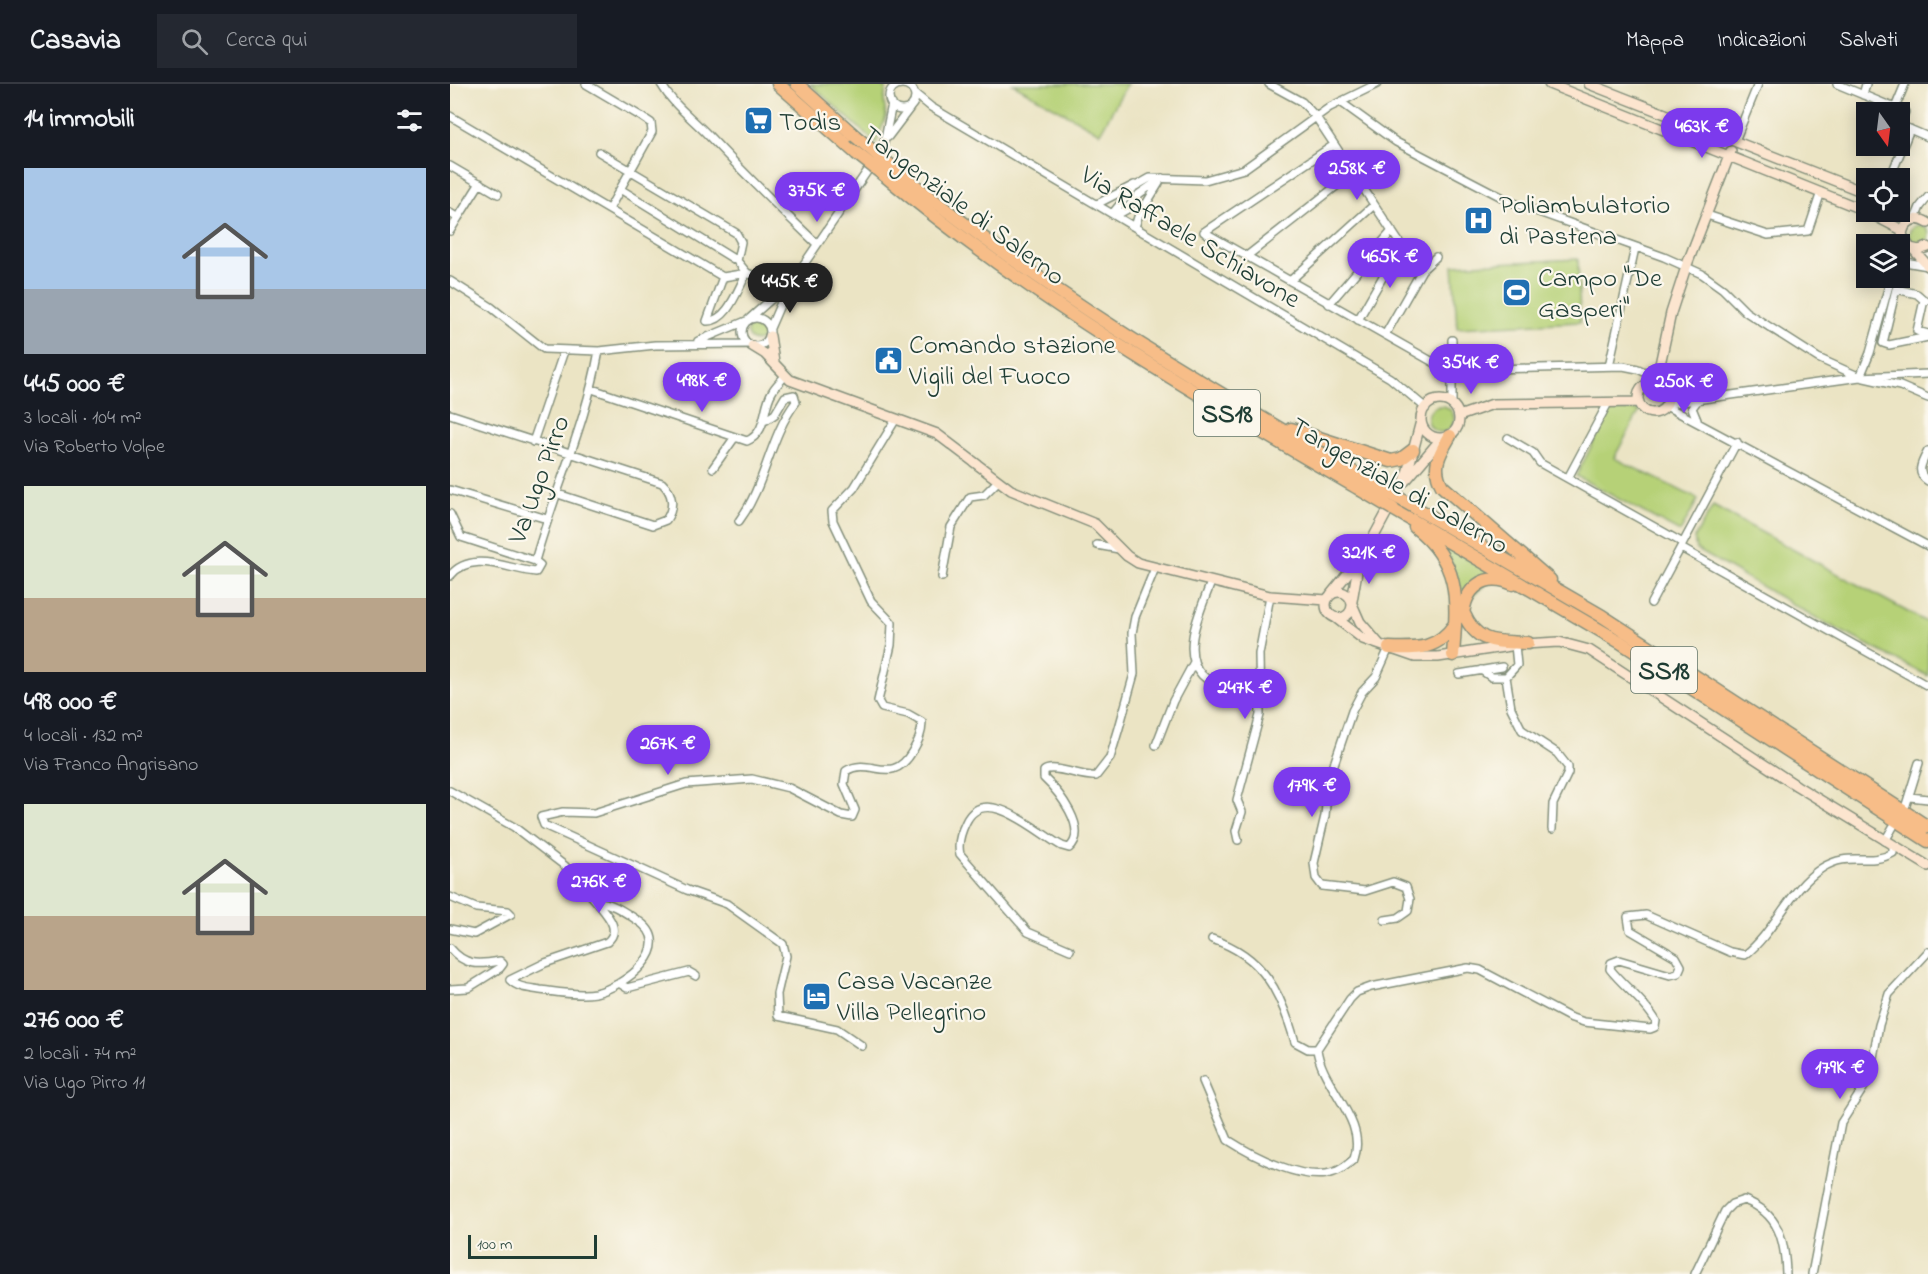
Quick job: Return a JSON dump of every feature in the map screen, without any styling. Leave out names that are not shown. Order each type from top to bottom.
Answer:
[{"type":"highway","name":"Tangenziale di Salerno","points":[[778,84],[855,153],[887,170],[1068,300],[1364,485],[1389,512],[1563,608],[1928,842]]},
{"type":"highway","name":"Tangenziale di Salerno","points":[[797,84],[961,238],[1084,325],[1181,385],[1364,485],[1416,508],[1561,592],[1710,684],[1928,827]]},
{"type":"highway","points":[[1240,406],[1303,434],[1376,458],[1397,461],[1413,450]]},
{"type":"highway","points":[[1446,437],[1436,466],[1442,486],[1544,574],[1561,592]]},
{"type":"highway","points":[[1389,512],[1419,530],[1446,559],[1454,587],[1459,619],[1457,655]]},
{"type":"highway","points":[[1384,646],[1428,648],[1443,639],[1459,619],[1472,588],[1485,580],[1503,579],[1563,608]]},
{"type":"highway","points":[[1459,619],[1486,639],[1528,643]]},
{"type":"street","points":[[586,84],[651,123],[652,132],[609,209]]},
{"type":"street","points":[[661,84],[676,106],[706,133],[750,181],[817,244]]},
{"type":"street","points":[[1269,84],[1302,102],[1316,117],[1401,245],[1421,268]]},
{"type":"street","points":[[1097,204],[1144,180],[1162,178],[1205,180],[1244,169],[1316,117],[1377,84]]},
{"type":"street","points":[[1549,84],[1856,206]]},
{"type":"street","points":[[1589,84],[1856,189]]},
{"type":"street","points":[[1656,381],[1671,313],[1686,267],[1758,84]]},
{"type":"street","points":[[1838,84],[1880,102]]},
{"type":"street","points":[[1863,95],[1866,84]]},
{"type":"street","points":[[1898,102],[1905,84]]},
{"type":"street","points":[[450,280],[491,307],[544,349],[599,351],[693,344],[765,344],[787,289],[868,171],[886,139],[910,108],[915,98],[912,88],[897,85],[890,98],[886,139]]},
{"type":"street","name":"Via Raffaele Schiavone","points":[[912,88],[931,107],[1390,378],[1426,408]]},
{"type":"street","points":[[1342,103],[1396,142],[1476,185],[1511,202],[1686,267],[1716,284],[1746,312],[1798,347],[1860,377],[1900,386],[1928,398]]},
{"type":"street","points":[[891,104],[900,110],[931,107]]},
{"type":"street","points":[[450,116],[723,277],[747,273]]},
{"type":"street","points":[[1910,129],[1928,137]]},
{"type":"street","points":[[1334,145],[1204,232],[1329,304],[1452,370],[1609,366],[1638,369],[1666,391],[1666,405]]},
{"type":"street","points":[[599,152],[736,233],[741,242],[737,261]]},
{"type":"street","points":[[450,166],[498,194]]},
{"type":"street","points":[[1246,256],[1353,173]]},
{"type":"street","points":[[1115,214],[1126,210],[1139,194],[1162,178]]},
{"type":"street","points":[[1135,227],[1138,217],[1162,178]]},
{"type":"street","points":[[1115,214],[1134,187],[1144,180]]},
{"type":"street","points":[[450,231],[480,183]]},
{"type":"street","points":[[620,189],[737,261],[747,273],[787,289]]},
{"type":"street","points":[[1707,214],[1768,235],[1808,231],[1821,192]]},
{"type":"street","points":[[1902,230],[1913,219],[1928,197]]},
{"type":"street","points":[[1290,281],[1374,204]]},
{"type":"street","points":[[450,213],[458,218]]},
{"type":"street","points":[[1910,217],[1928,222]]},
{"type":"street","points":[[1887,222],[1902,230]]},
{"type":"street","points":[[1902,230],[1903,240],[1928,266]]},
{"type":"street","points":[[1329,304],[1392,231]]},
{"type":"street","points":[[1358,320],[1401,245]]},
{"type":"street","points":[[1912,249],[1928,247]]},
{"type":"street","points":[[1609,366],[1635,248]]},
{"type":"street","points":[[1385,335],[1421,268],[1436,256]]},
{"type":"street","points":[[1910,262],[1928,266]]},
{"type":"street","points":[[723,277],[707,321],[714,320],[725,313],[747,273]]},
{"type":"street","points":[[755,276],[766,287],[769,300]]},
{"type":"street","points":[[1860,377],[1870,353],[1888,288]]},
{"type":"street","points":[[787,289],[769,300],[747,320],[742,335],[750,345],[765,354],[784,377],[949,441],[998,481],[1023,495],[1095,524],[1133,560],[1155,568],[1270,596],[1302,600],[1327,599],[1339,592],[1347,594],[1360,622],[1384,646]]},
{"type":"street","points":[[1896,289],[1917,294],[1926,301],[1917,331],[1928,335],[1889,345],[1883,343],[1896,289]]},
{"type":"street","points":[[693,344],[747,320],[762,318],[770,332],[774,364]]},
{"type":"street","points":[[1452,339],[1452,404],[1459,416],[1458,427],[1405,481],[1426,408],[1437,401],[1452,404]]},
{"type":"street","points":[[533,442],[564,351]]},
{"type":"street","name":"Va Ugo Pirro","points":[[450,514],[460,537],[535,561],[546,519],[592,389],[599,351]]},
{"type":"street","points":[[1656,381],[1647,384],[1641,390],[1639,402],[1643,409],[1651,413],[1659,411],[1666,405],[1860,377],[1928,374]]},
{"type":"street","points":[[766,420],[766,406],[772,392],[784,377]]},
{"type":"street","points":[[592,389],[747,441],[753,438],[766,420],[775,414],[784,397],[794,395],[796,402],[784,418],[752,501],[739,521]]},
{"type":"street","points":[[1698,400],[1694,403],[1692,413],[1698,422]]},
{"type":"street","points":[[1459,416],[1492,404],[1639,402]]},
{"type":"street","points":[[1568,478],[1608,403]]},
{"type":"street","points":[[1666,405],[1928,546]]},
{"type":"street","points":[[450,414],[662,483],[671,495],[669,516],[660,525],[653,525],[555,494]]},
{"type":"street","points":[[862,1046],[837,1029],[778,1016],[777,994],[786,956],[783,944],[763,928],[727,904],[687,890],[544,825],[541,817],[563,812],[594,813],[686,784],[752,779],[789,788],[841,815],[852,818],[855,810],[843,784],[846,771],[853,767],[896,770],[903,765],[920,739],[922,722],[908,714],[882,708],[878,701],[891,645],[892,623],[871,601],[832,521],[832,512],[854,488],[896,419]]},
{"type":"street","points":[[1421,419],[1427,433],[1446,437]]},
{"type":"street","points":[[713,468],[735,437]]},
{"type":"street","points":[[1508,438],[1533,453],[1540,463],[1928,686]]},
{"type":"street","points":[[1651,603],[1737,442]]},
{"type":"street","points":[[1928,452],[1920,467],[1921,474],[1928,481]]},
{"type":"street","points":[[942,577],[954,520],[970,497],[984,495],[998,481]]},
{"type":"street","points":[[450,490],[546,519]]},
{"type":"street","points":[[1327,599],[1362,557],[1389,512]]},
{"type":"street","points":[[451,537],[460,537]]},
{"type":"street","points":[[1097,545],[1119,549]]},
{"type":"street","points":[[1332,615],[1349,614],[1356,572],[1362,557]]},
{"type":"street","points":[[450,576],[454,571],[482,563],[496,563],[536,572],[540,565],[535,561]]},
{"type":"street","points":[[1070,950],[1035,937],[1016,921],[960,854],[959,842],[968,819],[983,808],[994,807],[1011,813],[1062,846],[1069,848],[1074,844],[1076,835],[1072,816],[1054,788],[1044,778],[1044,771],[1053,768],[1087,777],[1096,776],[1110,758],[1134,674],[1132,633],[1135,617],[1155,568]]},
{"type":"street","points":[[1211,582],[1193,638],[1194,662],[1203,675],[1260,705]]},
{"type":"street","points":[[1238,840],[1236,831],[1242,812],[1237,800],[1260,705],[1259,654],[1270,596]]},
{"type":"street","points":[[1327,599],[1332,615]]},
{"type":"street","points":[[1302,600],[1332,615],[1354,634],[1424,659],[1528,643],[1559,642],[1589,650],[1889,844],[1928,866]]},
{"type":"street","points":[[1481,670],[1491,677],[1506,676],[1517,665],[1515,645]]},
{"type":"street","points":[[1384,646],[1376,676],[1362,692],[1345,730],[1328,782],[1325,816],[1314,863],[1316,878],[1322,886],[1365,891],[1393,882],[1406,887],[1410,899],[1408,911],[1398,918],[1385,920]]},
{"type":"street","points":[[1156,745],[1176,693],[1194,662]]},
{"type":"street","points":[[1459,674],[1502,667]]},
{"type":"street","points":[[1506,676],[1511,708],[1522,730],[1557,753],[1568,767],[1568,773],[1553,804],[1552,829]]},
{"type":"street","points":[[1906,805],[1910,797],[1910,785],[1919,763]]},
{"type":"street","points":[[450,791],[514,827],[565,866],[596,901],[615,931],[613,938],[607,942],[545,963],[510,980],[516,986],[594,993],[619,983],[648,959],[654,944],[652,937],[641,922],[609,902],[596,901]]},
{"type":"street","points":[[1910,797],[1928,799]]},
{"type":"street","points":[[1212,939],[1233,946],[1268,978],[1281,997],[1295,1042],[1308,1049],[1317,1048],[1357,992],[1371,987],[1468,968],[1480,970],[1569,1017],[1584,1022],[1650,1029],[1654,1027],[1656,1021],[1650,1010],[1615,976],[1610,969],[1611,963],[1619,960],[1670,975],[1677,973],[1681,966],[1676,957],[1630,930],[1628,917],[1646,915],[1730,952],[1745,955],[1760,944],[1769,928],[1820,869],[1840,859],[1880,860],[1893,853],[1889,844],[1893,827]]},
{"type":"street","points":[[450,897],[476,908],[508,911],[511,914],[474,934],[450,929]]},
{"type":"street","points":[[450,948],[465,962],[475,964],[500,961],[502,964],[500,968],[468,988],[450,989]]},
{"type":"street","points":[[1812,1274],[1841,1123],[1869,1079],[1879,1024],[1890,994],[1928,952]]},
{"type":"street","points":[[619,983],[627,988],[689,972],[696,975]]},
{"type":"street","points":[[1203,1081],[1228,1140],[1291,1171],[1322,1175],[1335,1172],[1354,1159],[1358,1138],[1327,1077],[1317,1048]]},
{"type":"street","points":[[1695,1274],[1725,1210],[1732,1204],[1744,1200],[1768,1212],[1776,1224],[1785,1250],[1786,1274]]},
{"type":"green space","points":[[810,84],[877,84],[886,88],[884,102],[886,117],[876,143]]},
{"type":"green space","points":[[1013,84],[1127,84],[1100,133]]},
{"type":"green space","points":[[1915,226],[1923,226],[1928,231],[1928,239],[1923,244],[1915,244],[1910,239],[1910,231]]},
{"type":"green space","name":"Campo \"De Gasperi\"","points":[[1578,259],[1580,322],[1457,328],[1453,265]]},
{"type":"green space","points":[[756,323],[762,326],[765,332],[762,338],[756,341],[750,338],[747,332],[750,326]]},
{"type":"green space","points":[[1441,406],[1450,410],[1454,419],[1450,428],[1441,432],[1432,428],[1428,419],[1432,410]]},
{"type":"green space","points":[[1610,410],[1640,410],[1614,458],[1698,499],[1680,532],[1576,476]]},
{"type":"green space","points":[[1713,506],[1928,623],[1928,676],[1820,620],[1696,549],[1694,538]]},
{"type":"green space","points":[[1436,540],[1496,575],[1462,605],[1451,561]]},
{"type":"tunnel","points":[[1393,502],[1405,481]]},
{"type":"place","name":"Todis","points":[[758,121]]},
{"type":"place","name":"Poliambulatorio di Pastena","points":[[1478,220]]},
{"type":"place","name":"Campo \"De Gasperi\"","points":[[1517,293]]},
{"type":"place","name":"Comando stazione Vigili del Fuoco","points":[[888,360]]},
{"type":"place","name":"Casa Vacanze Villa Pellegrino","points":[[816,996]]}]
